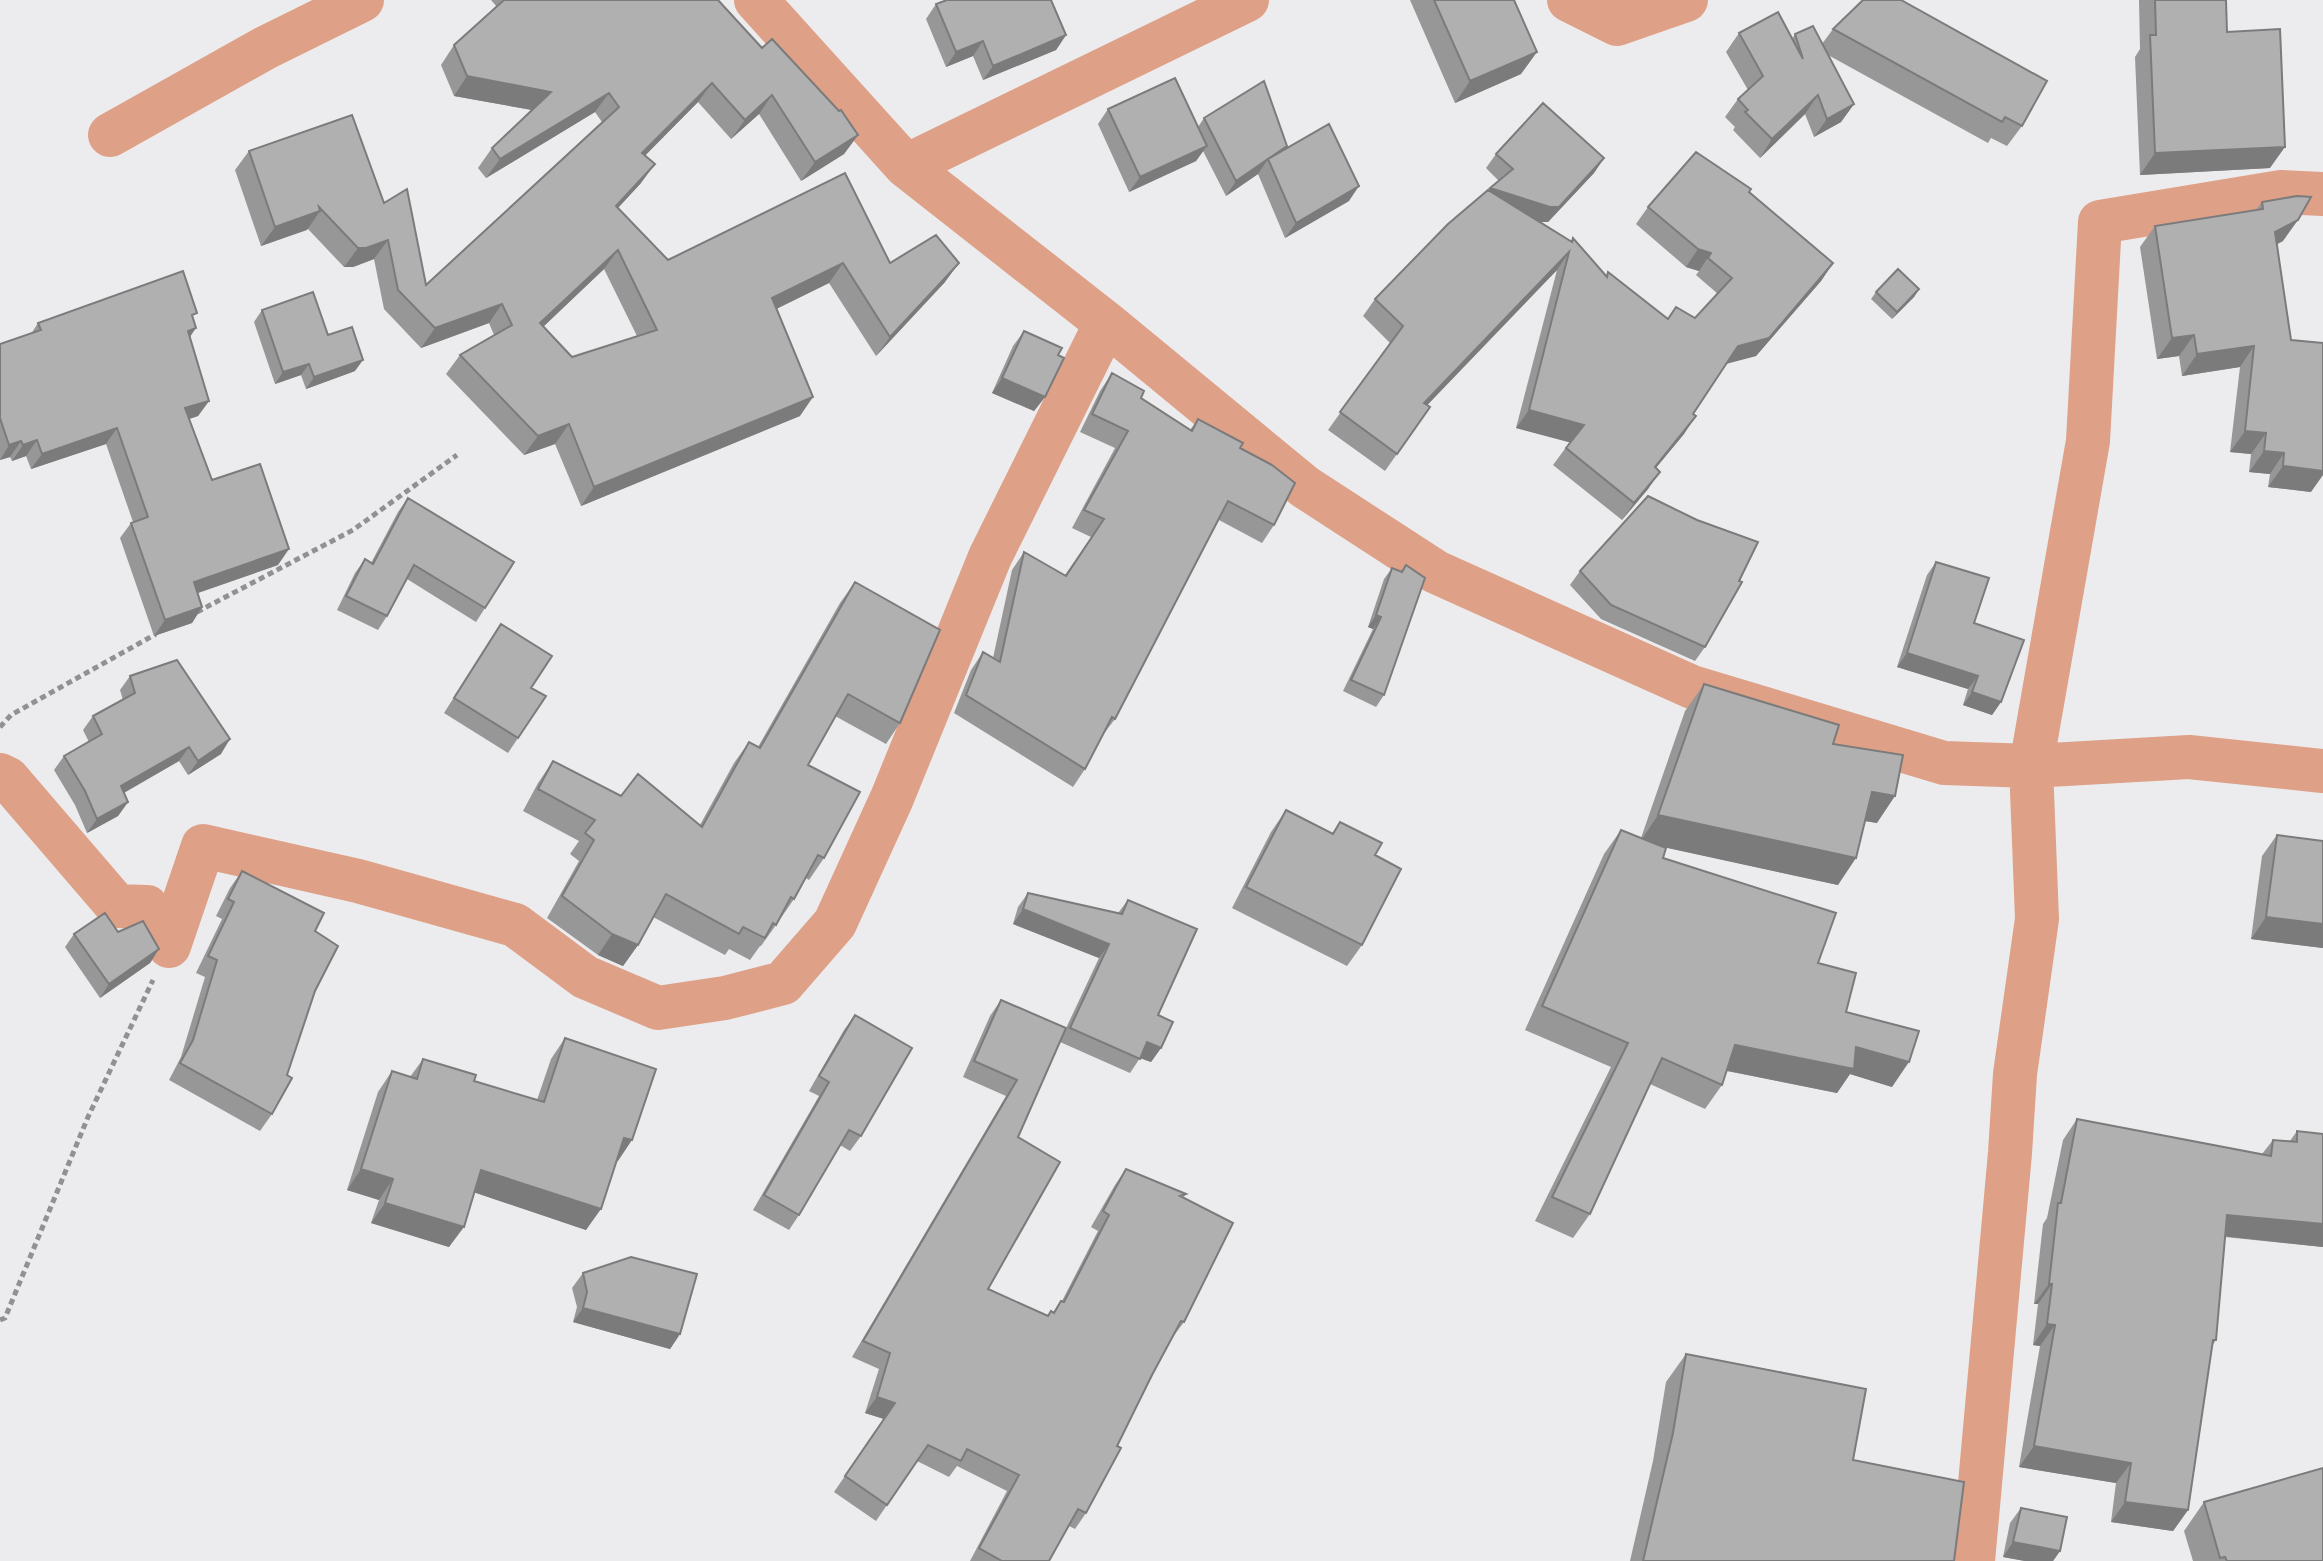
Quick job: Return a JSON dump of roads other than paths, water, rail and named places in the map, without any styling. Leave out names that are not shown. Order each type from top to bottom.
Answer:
[{"type":"street","points":[[110,135],[265,48],[362,0]]},
{"type":"street","points":[[756,0],[906,166],[1106,323],[1305,487],[1436,572],[1692,687],[1944,763],[2031,766],[2189,757],[2323,771]]},
{"type":"street","points":[[906,166],[1247,0]]},
{"type":"street","points":[[1569,0],[1617,24],[1686,0]]},
{"type":"street","points":[[1973,1561],[2015,1074],[2037,919],[2031,766],[2088,441],[2100,222],[2281,192],[2323,194]]},
{"type":"street","points":[[0,775],[8,779],[117,906],[147,907],[169,946],[203,846],[358,881],[515,925],[585,977],[658,1008],[725,998],[783,983],[835,923],[892,798],[990,557],[1106,323]]}]
